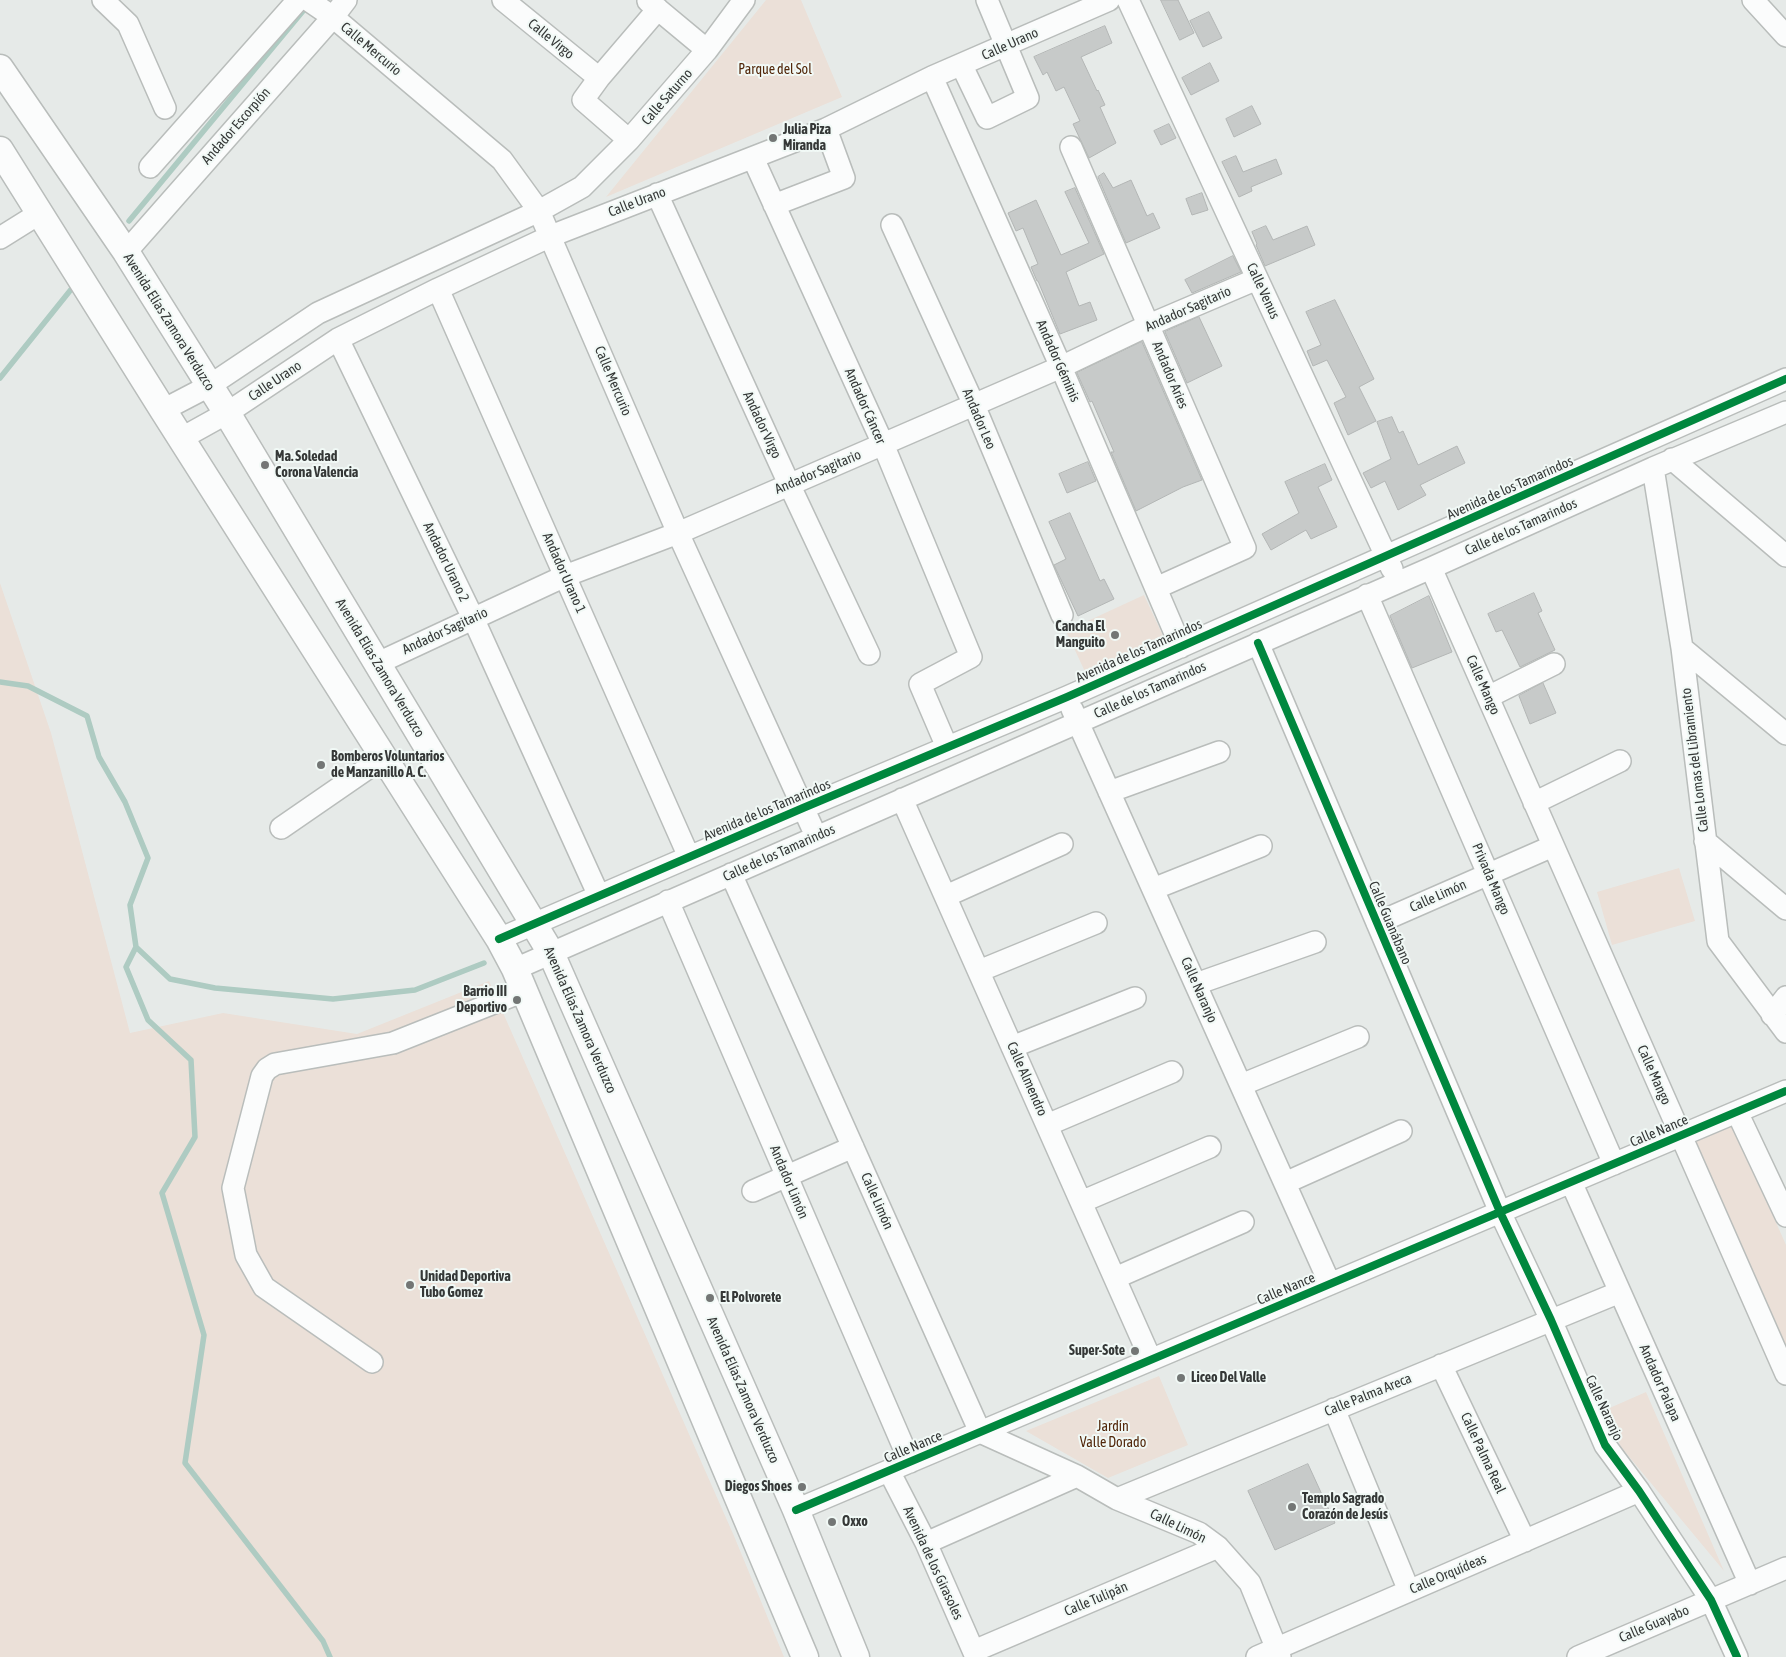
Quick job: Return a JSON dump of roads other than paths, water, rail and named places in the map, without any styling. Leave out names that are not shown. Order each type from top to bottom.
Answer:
[{"type":"main road","name":"Avenida Elías Zamora Verduzco","points":[[0,68],[126,252],[227,413],[551,953],[796,1510],[856,1657]]},
{"type":"main road","points":[[0,150],[499,939],[519,980],[805,1657]]},
{"type":"street","points":[[103,0],[128,24],[164,108]]},
{"type":"street","points":[[150,167],[298,0]]},
{"type":"street","name":"Andador Escorpión","points":[[126,252],[321,9],[346,0]]},
{"type":"street","name":"Calle Virgo","points":[[503,0],[599,78]]},
{"type":"street","name":"Calle Saturno","points":[[539,211],[582,187],[629,140],[707,50],[744,0]]},
{"type":"street","points":[[956,133],[1028,98],[987,0]]},
{"type":"street","name":"Calle Urano","points":[[182,438],[227,413],[338,339],[438,289],[551,236],[826,129],[932,77],[962,66],[1110,0]]},
{"type":"street","name":"Calle Venus","points":[[1128,0],[1398,581]]},
{"type":"street","points":[[1753,0],[1786,36]]},
{"type":"street","points":[[629,140],[583,100],[652,5],[707,50]]},
{"type":"street","name":"Calle Mercurio","points":[[321,9],[502,160],[539,211],[678,533],[816,836]]},
{"type":"street","points":[[962,66],[987,118]]},
{"type":"street","name":"Andador Géminis","points":[[932,77],[1061,367],[1181,646]]},
{"type":"street","points":[[774,205],[844,178],[826,129]]},
{"type":"street","name":"Andador Aries","points":[[1071,147],[1245,548],[1156,588]]},
{"type":"street","name":"Andador Cáncer","points":[[753,158],[883,444],[971,657],[920,684],[947,747]]},
{"type":"street","name":"Andador Virgo","points":[[657,194],[789,484],[869,654]]},
{"type":"street","points":[[163,410],[209,386],[318,314],[539,211]]},
{"type":"street","points":[[0,238],[40,213]]},
{"type":"street","name":"Andador Leo","points":[[892,225],[974,405],[1062,615]]},
{"type":"street","name":"Andador Sagitario","points":[[378,663],[565,576],[678,533],[1061,367],[1257,279]]},
{"type":"street","name":"Andador Urano 1","points":[[438,289],[689,857]]},
{"type":"street","name":"Andador Urano 2","points":[[338,339],[473,618],[599,896]]},
{"type":"street","name":"Avenida de los Tamarindos","points":[[499,939],[1067,697],[1786,379]]},
{"type":"street","name":"Calle de los Tamarindos","points":[[372,1362],[264,1287],[246,1255],[233,1188],[262,1076],[267,1068],[275,1064],[392,1043],[519,980],[551,953],[1431,568],[1672,459],[1786,412]]},
{"type":"street","points":[[1672,459],[1786,556]]},
{"type":"street","name":"Calle Lomas del Libramiento","points":[[1653,468],[1682,648],[1718,941],[1786,1032]]},
{"type":"street","name":"Calle Mango","points":[[1431,568],[1786,1374]]},
{"type":"street","name":"Privada Mango","points":[[1367,595],[1614,1164]]},
{"type":"street","name":"Calle Guanábano","points":[[1258,643],[1500,1212]]},
{"type":"street","points":[[1682,648],[1786,734]]},
{"type":"street","points":[[1488,696],[1554,664]]},
{"type":"street","name":"Calle Naranjo","points":[[1067,697],[1330,1284]]},
{"type":"street","points":[[1110,792],[1219,752]]},
{"type":"street","points":[[282,828],[384,757]]},
{"type":"street","points":[[1534,803],[1620,761]]},
{"type":"street","name":"Calle Almendro","points":[[902,799],[1151,1360]]},
{"type":"street","points":[[1705,841],[1786,909]]},
{"type":"street","points":[[946,896],[1062,844]]},
{"type":"street","points":[[1153,889],[1261,846]]},
{"type":"street","name":"Calle Limón","points":[[1377,923],[1553,846]]},
{"type":"street","name":"Calle Limón","points":[[731,874],[980,1432],[1077,1476],[1117,1498],[1199,1533],[1218,1547],[1250,1582],[1278,1653]]},
{"type":"street","name":"Andador Limón","points":[[668,901],[910,1462]]},
{"type":"street","points":[[979,971],[1096,923]]},
{"type":"street","points":[[1196,984],[1314,942]]},
{"type":"street","points":[[1772,1015],[1786,997]]},
{"type":"street","points":[[1012,1047],[1136,998]]},
{"type":"street","points":[[1241,1085],[1358,1037]]},
{"type":"street","points":[[1047,1125],[1172,1072]]},
{"type":"street","name":"Calle Nance","points":[[796,1510],[1786,1092]]},
{"type":"street","points":[[1737,1112],[1786,1216]]},
{"type":"street","points":[[1285,1183],[1401,1132]]},
{"type":"street","points":[[753,1191],[853,1147]]},
{"type":"street","points":[[1081,1202],[1210,1147]]},
{"type":"street","name":"Andador Palapa","points":[[1571,1182],[1750,1584]]},
{"type":"street","name":"Calle Naranjo","points":[[1500,1212],[1551,1320],[1605,1445],[1639,1491],[1711,1600],[1737,1657]]},
{"type":"street","points":[[1115,1278],[1244,1222]]},
{"type":"street","name":"Calle Palma Areca","points":[[1117,1498],[1620,1292]]},
{"type":"street","name":"Calle Palma Real","points":[[1442,1365],[1525,1541]]},
{"type":"street","points":[[1334,1409],[1409,1591]]},
{"type":"street","name":"Avenida de los Girasoles","points":[[889,1471],[926,1543],[975,1654]]},
{"type":"street","points":[[926,1543],[1077,1476]]},
{"type":"street","name":"Calle Orquídeas","points":[[1257,1657],[1278,1653],[1409,1591],[1639,1491]]},
{"type":"street","name":"Calle Tulipán","points":[[975,1654],[1218,1547]]},
{"type":"street","name":"Calle Guayabo","points":[[1578,1657],[1786,1568]]},
{"type":"waterway","points":[[129,221],[308,5]]},
{"type":"waterway","points":[[0,378],[73,287]]},
{"type":"waterway","points":[[0,682],[28,686],[87,716],[99,757],[125,802],[148,858],[130,905],[136,947],[170,979],[215,988],[333,999],[415,990],[484,963]]},
{"type":"waterway","points":[[136,947],[126,967],[148,1020],[191,1060],[195,1137],[162,1193],[204,1335],[185,1463],[323,1641],[330,1657]]},
{"type":"place","name":"Julia Piza Miranda","points":[[773,138]]},
{"type":"place","name":"Ma. Soledad Corona Valencia","points":[[265,465]]},
{"type":"place","name":"Cancha El Manguito","points":[[1115,635]]},
{"type":"place","name":"Bomberos Voluntarios de Manzanillo A. C.","points":[[321,765]]},
{"type":"place","name":"Barrio III Deportivo","points":[[517,1000]]},
{"type":"place","name":"Unidad Deportiva Tubo Gomez","points":[[410,1285]]},
{"type":"place","name":"El Polvorete","points":[[710,1298]]},
{"type":"place","name":"Super-Sote","points":[[1135,1351]]},
{"type":"place","name":"Liceo Del Valle","points":[[1181,1378]]},
{"type":"place","name":"Diegos Shoes","points":[[802,1487]]},
{"type":"place","name":"Templo Sagrado Corazón de Jesús","points":[[1292,1507]]},
{"type":"place","name":"Oxxo","points":[[832,1522]]},
{"type":"park label","name":"Parque del Sol","points":[[775,70]]},
{"type":"park label","name":"Jardín Valle Dorado","points":[[1113,1435]]}]
